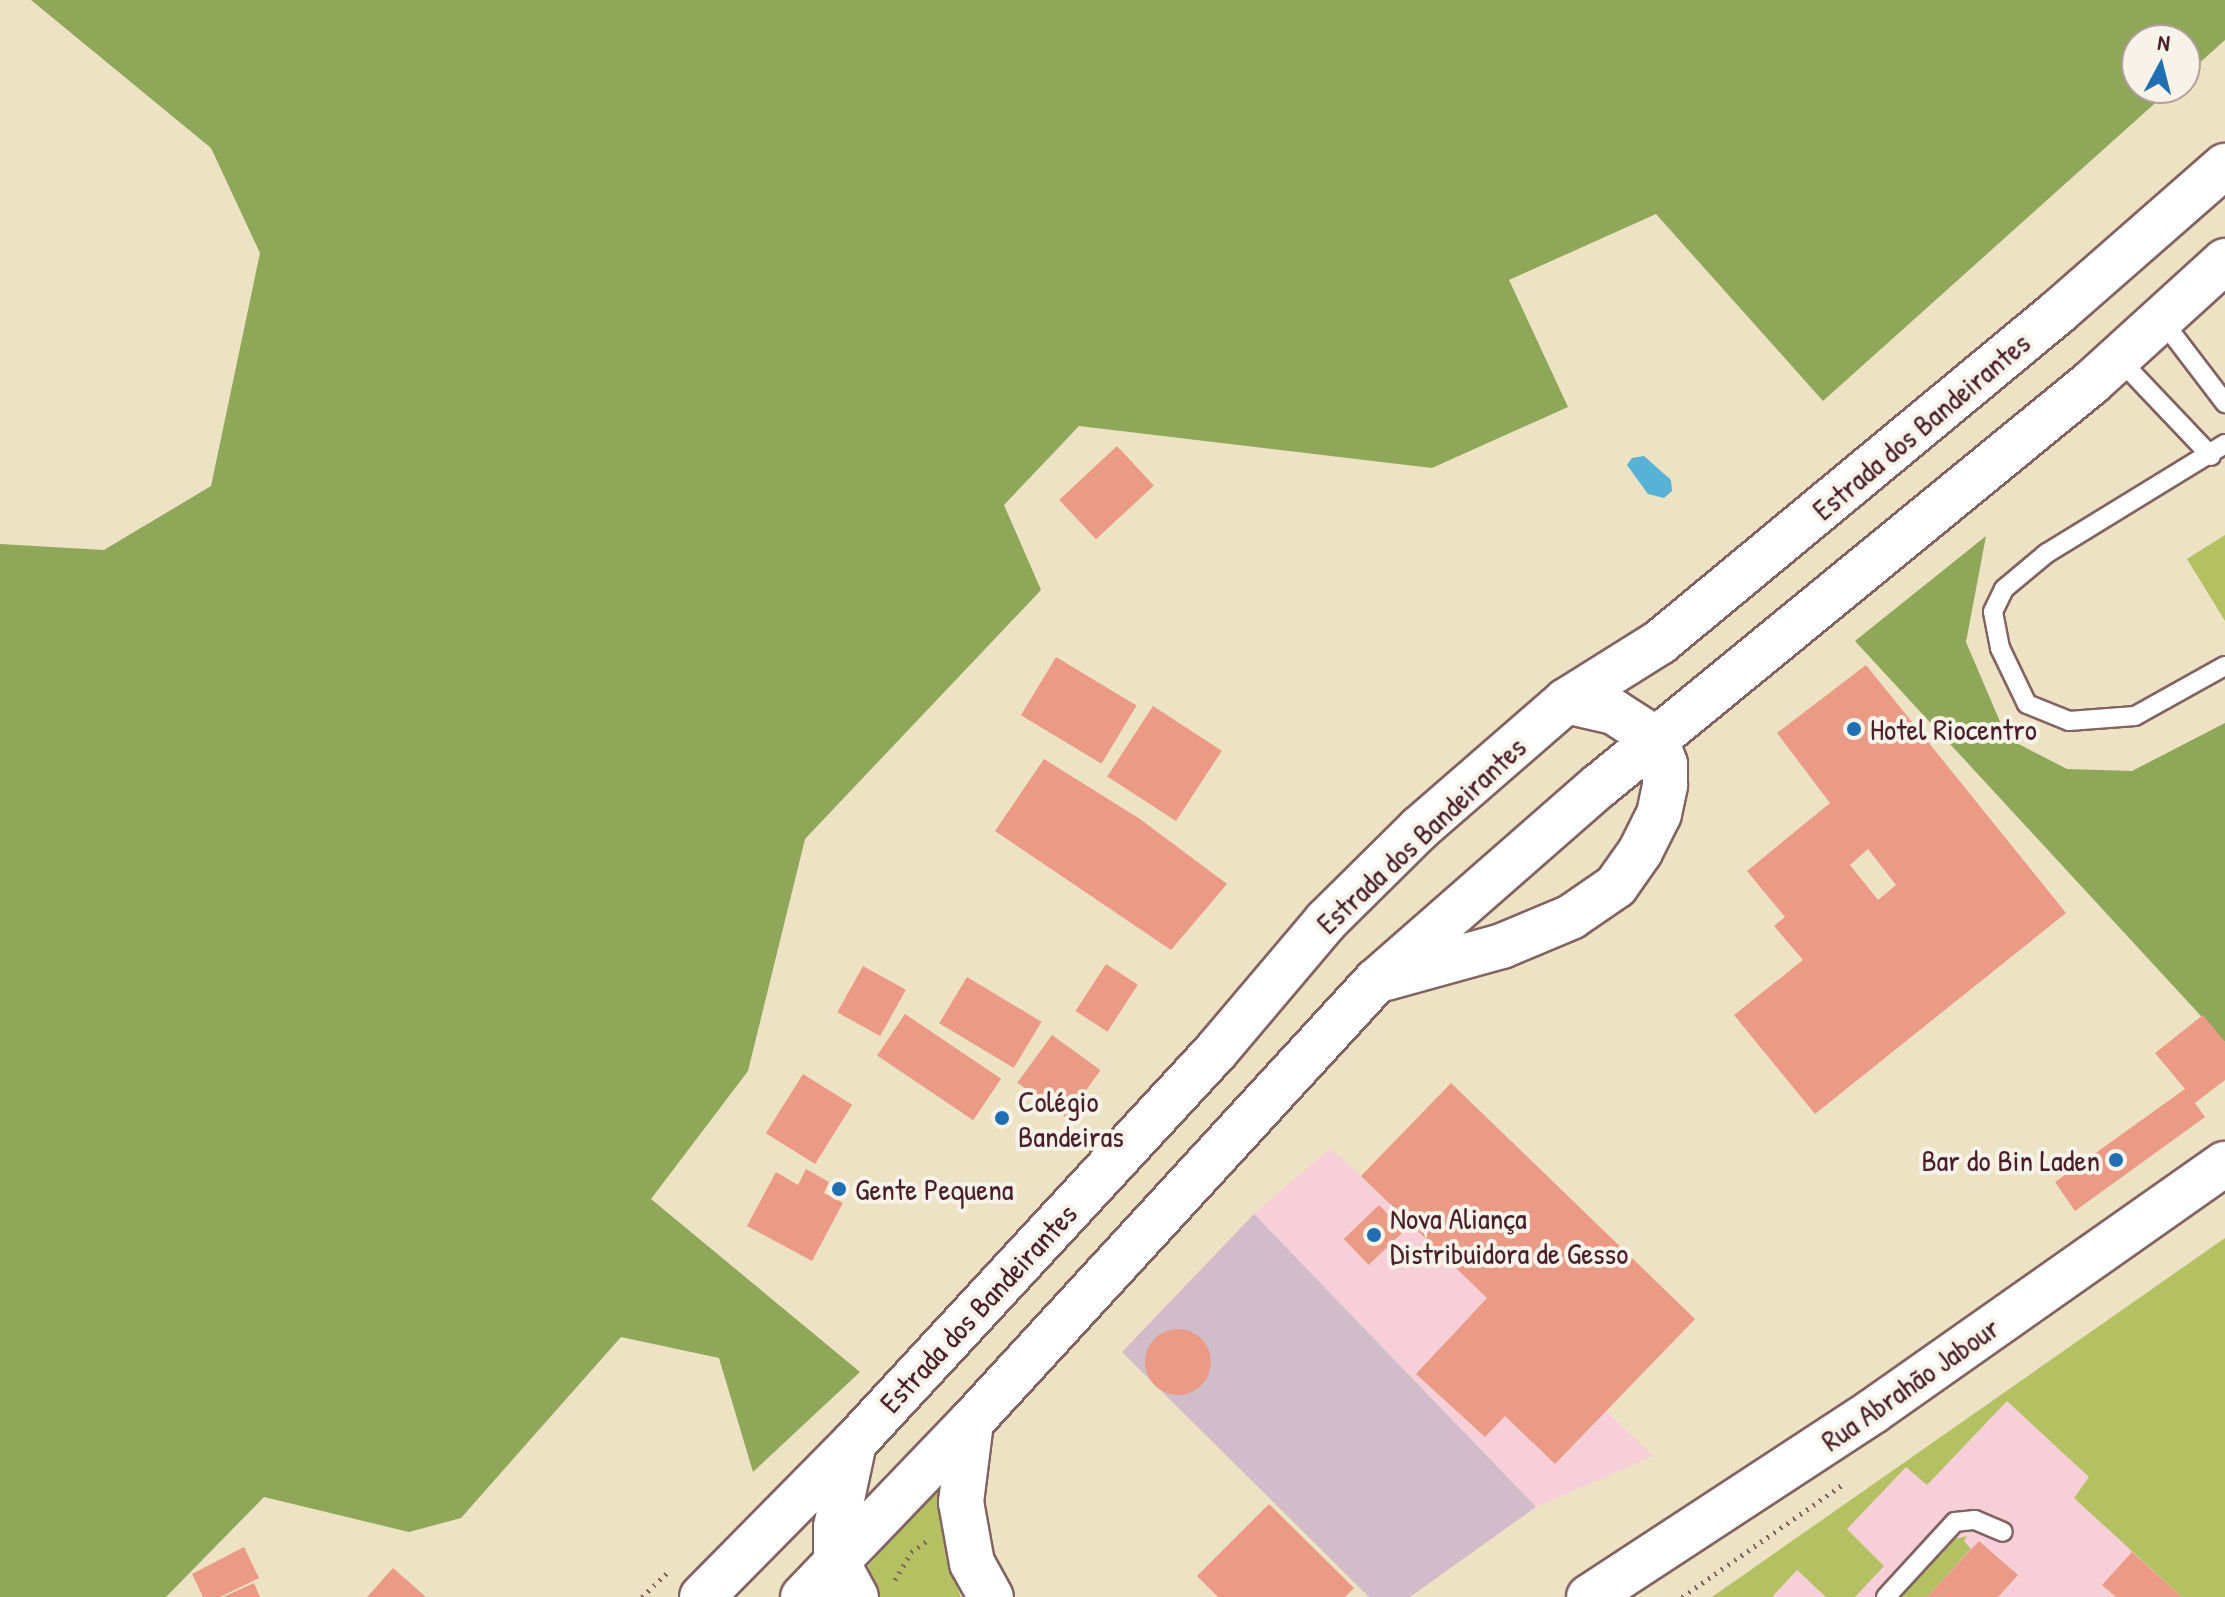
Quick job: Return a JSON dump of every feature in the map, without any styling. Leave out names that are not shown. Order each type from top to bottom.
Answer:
[{"type":"main road","name":"Estrada dos Bandeirantes","points":[[702,1597],[854,1443],[1217,1050],[1326,921],[1420,828],[1566,701],[1660,642],[2058,312],[2225,166]]},
{"type":"main road","points":[[803,1597],[862,1581],[971,1422],[1376,981],[1656,739],[2118,358],[2225,261]]},
{"type":"main road","points":[[1376,981],[1502,946],[1571,917],[1616,886],[1659,814],[1665,764],[1656,739],[1614,712],[1566,701]]},
{"type":"main road","name":"Rua Abrahão Jabour","points":[[1589,1597],[1873,1411],[2225,1164]]},
{"type":"main road","points":[[971,1422],[961,1502],[972,1563],[991,1597]]},
{"type":"main road","points":[[854,1443],[837,1510],[862,1581]]},
{"type":"lane","points":[[2161,319],[2225,403]]},
{"type":"lane","points":[[2118,358],[2218,450],[2047,553],[2004,589],[1993,612],[2000,648],[2027,704],[2069,721],[2135,716],[2225,666]]},
{"type":"lane","points":[[1886,1597],[1955,1522],[1975,1520],[2003,1532]]},
{"type":"path","points":[[862,1581],[919,1544],[965,1534]]},
{"type":"shaded area","points":[[1330,1149],[1653,1456],[1536,1507],[1254,1214]]},
{"type":"shaded area","points":[[1254,1214],[1536,1507],[1410,1597],[1369,1597],[1122,1352]]},
{"type":"shaded area","points":[[2225,1238],[2225,1597],[1712,1597]]},
{"type":"green space","points":[[31,0],[2225,0],[2225,40],[2201,62],[2201,24],[2121,24],[2121,104],[2154,104],[1823,401],[1656,214],[1509,280],[1568,407],[1432,468],[1079,426],[1004,505],[1041,590],[805,839],[748,1071],[651,1199],[860,1372],[753,1472],[719,1358],[621,1337],[461,1518],[409,1532],[264,1497],[166,1597],[0,1597],[0,544],[104,550],[211,486],[260,253],[211,148]]},
{"type":"green space","points":[[2225,535],[2225,621],[2187,559]]},
{"type":"green space","points":[[1986,536],[1966,642],[2007,738],[2067,769],[2132,771],[2225,723],[2225,1042],[1855,641]]},
{"type":"green space","points":[[2225,1238],[2225,1597],[2182,1597],[2074,1498],[2089,1477],[2007,1401],[1927,1485],[1906,1467],[1847,1529],[1884,1566],[1855,1597],[1826,1597],[1797,1570],[1772,1597],[1712,1597]]},
{"type":"green space","points":[[938,1485],[948,1563],[961,1597],[880,1597],[868,1566]]},
{"type":"green space","points":[[1967,1536],[1964,1541],[1971,1549],[1927,1597],[1901,1597],[1955,1539]]},
{"type":"water","points":[[1644,456],[1671,480],[1672,491],[1664,498],[1648,494],[1627,465],[1632,458]]},
{"type":"building","points":[[1117,446],[1154,485],[1096,539],[1059,500]]},
{"type":"building","points":[[1056,657],[1137,705],[1102,764],[1021,715]]},
{"type":"building","points":[[1866,665],[2066,913],[1815,1114],[1734,1015],[1803,960],[1774,926],[1785,917],[1747,871],[1830,803],[1777,733]],"holes":[[[1868,849],[1896,885],[1878,900],[1850,865]]]},
{"type":"building","points":[[1153,706],[1222,751],[1176,821],[1107,776]]},
{"type":"building","points":[[1044,759],[1140,819],[1227,884],[1171,950],[995,831]]},
{"type":"building","points":[[1106,964],[1138,985],[1107,1032],[1076,1011]]},
{"type":"building","points":[[863,966],[906,990],[880,1036],[837,1012]]},
{"type":"building","points":[[967,977],[1042,1022],[1014,1068],[939,1023]]},
{"type":"building","points":[[905,1014],[1001,1079],[973,1120],[877,1055]]},
{"type":"building","points":[[2203,1015],[2225,1042],[2225,1080],[2195,1103],[2205,1117],[2075,1211],[2055,1182],[2185,1089],[2155,1053]]},
{"type":"building","points":[[1052,1035],[1101,1070],[1066,1118],[1017,1083]]},
{"type":"building","points":[[803,1074],[852,1105],[815,1164],[766,1133]]},
{"type":"building","points":[[1451,1083],[1695,1319],[1555,1464],[1505,1416],[1485,1437],[1416,1374],[1487,1298],[1361,1176]]},
{"type":"building","points":[[806,1169],[829,1182],[824,1193],[843,1203],[812,1261],[747,1226],[776,1172],[798,1185]]},
{"type":"building","name":"Nova Aliança Distribuidora de Gesso","points":[[1379,1205],[1404,1231],[1369,1265],[1344,1239]]},
{"type":"building","points":[[1178,1329],[1191,1331],[1206,1344],[1211,1362],[1209,1375],[1196,1390],[1178,1395],[1165,1393],[1150,1380],[1145,1362],[1147,1349],[1160,1334]]},
{"type":"building","points":[[1269,1504],[1354,1588],[1345,1597],[1218,1597],[1197,1576]]},
{"type":"building","points":[[1979,1541],[2018,1575],[1998,1597],[1927,1597]]},
{"type":"building","points":[[244,1547],[259,1578],[220,1597],[203,1597],[192,1574]]},
{"type":"building","points":[[2132,1552],[2182,1597],[2116,1597],[2102,1585]]},
{"type":"building","points":[[393,1568],[426,1597],[367,1597]]},
{"type":"building","points":[[254,1583],[260,1597],[223,1597]]},
{"type":"place","name":"Hotel Riocentro","points":[[1854,729]]},
{"type":"place","name":"Colégio Bandeiras","points":[[1002,1118]]},
{"type":"place","name":"Bar do Bin Laden","points":[[2116,1160]]},
{"type":"place","name":"Gente Pequena","points":[[839,1189]]},
{"type":"place","name":"Nova Aliança Distribuidora de Gesso","points":[[1374,1235]]}]
